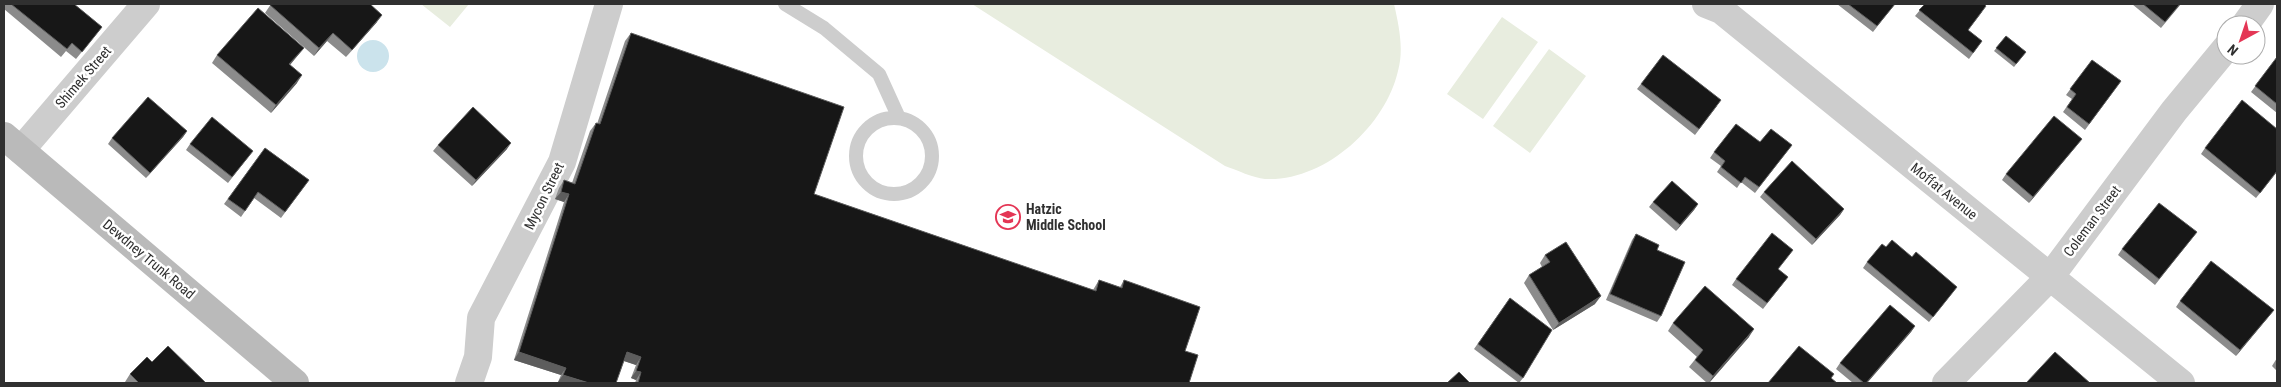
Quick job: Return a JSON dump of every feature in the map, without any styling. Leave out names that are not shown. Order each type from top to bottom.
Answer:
[{"type":"main road","name":"Dewdney Trunk Road","points":[[12,143],[295,383]]},
{"type":"street","name":"Shimek Street","points":[[12,143],[146,4]]},
{"type":"street","name":"Mycon Street","points":[[469,383],[478,357],[482,318],[562,162],[609,4]]},
{"type":"street","name":"Moffat Avenue","points":[[1706,4],[1721,10],[2181,383]]},
{"type":"street","points":[[2252,15],[2260,4]]},
{"type":"street","name":"Coleman Street","points":[[1946,383],[2050,277],[2174,111],[2216,60]]},
{"type":"lane","points":[[785,4],[824,28],[879,74],[899,118],[911,122],[921,130],[928,140],[932,152],[926,176],[918,186],[907,192],[894,194],[882,192],[871,186],[862,177],[857,166],[856,154],[859,142],[865,131],[875,123],[886,119],[899,118]]},
{"type":"shaded area","points":[[421,4],[469,4],[450,27]]},
{"type":"shaded area","points":[[972,4],[1394,4],[1400,38],[1400,63],[1391,92],[1380,112],[1366,131],[1349,147],[1330,161],[1309,171],[1287,178],[1265,179],[1250,176],[1225,166]]},
{"type":"shaded area","points":[[1502,17],[1538,42],[1483,119],[1447,94]]},
{"type":"shaded area","points":[[1549,49],[1586,76],[1530,153],[1493,126]]},
{"type":"water","points":[[373,40],[379,41],[384,45],[388,50],[388,62],[384,67],[379,71],[373,72],[367,71],[362,67],[358,62],[357,56],[358,50],[362,45],[367,41]]},
{"type":"building","points":[[11,4],[74,4],[102,27],[82,52],[72,43],[67,49]]},
{"type":"building","points":[[271,4],[370,4],[382,15],[352,50],[333,33],[319,48]]},
{"type":"building","points":[[1848,4],[1895,4],[1877,26]]},
{"type":"building","points":[[1925,4],[1984,4],[1986,6],[1968,30],[1982,41],[1973,53],[1919,10]]},
{"type":"building","points":[[2143,4],[2180,4],[2165,22]]},
{"type":"building","points":[[258,8],[304,48],[289,64],[302,75],[276,105],[217,55]]},
{"type":"building","points":[[631,33],[844,107],[814,194],[1096,291],[1099,280],[1122,288],[1124,280],[1200,307],[1185,351],[1198,355],[1189,383],[638,383],[641,372],[636,371],[641,357],[627,352],[616,383],[589,383],[563,375],[566,368],[519,352],[569,194],[561,192],[564,180],[575,184],[596,123],[600,124]]},
{"type":"building","points":[[2006,36],[2026,52],[2016,64],[1996,48]]},
{"type":"building","points":[[1663,55],[1721,100],[1699,129],[1641,84]]},
{"type":"building","points":[[2277,57],[2277,104],[2255,86]]},
{"type":"building","points":[[2092,60],[2121,81],[2089,124],[2067,107],[2076,94],[2070,89]]},
{"type":"building","points":[[148,97],[187,131],[150,173],[112,138]]},
{"type":"building","points":[[2242,100],[2277,129],[2277,171],[2260,193],[2205,148]]},
{"type":"building","points":[[473,107],[511,143],[476,180],[438,145]]},
{"type":"building","points":[[2054,116],[2082,139],[2033,197],[2006,174]]},
{"type":"building","points":[[212,117],[253,151],[232,177],[190,144]]},
{"type":"building","points":[[1736,124],[1760,142],[1771,129],[1792,145],[1759,187],[1745,177],[1741,183],[1721,167],[1725,161],[1714,152]]},
{"type":"building","points":[[265,148],[309,180],[285,212],[258,192],[245,211],[228,199]]},
{"type":"building","points":[[1792,161],[1844,209],[1816,239],[1764,192]]},
{"type":"building","points":[[1672,181],[1698,204],[1680,225],[1653,202]]},
{"type":"building","points":[[2159,203],[2197,232],[2159,279],[2122,249]]},
{"type":"building","points":[[1772,233],[1793,250],[1778,269],[1788,277],[1767,303],[1736,279]]},
{"type":"building","points":[[1636,234],[1659,245],[1657,250],[1685,262],[1661,316],[1610,294]]},
{"type":"building","points":[[1892,240],[1912,257],[1916,252],[1957,287],[1933,317],[1867,262],[1882,244],[1886,247]]},
{"type":"building","points":[[1566,242],[1601,296],[1559,323],[1529,275],[1550,262],[1545,255]]},
{"type":"building","points":[[2211,261],[2274,310],[2240,350],[2180,301]]},
{"type":"building","points":[[1705,286],[1754,329],[1713,376],[1695,360],[1703,350],[1673,323]]},
{"type":"building","points":[[1510,298],[1552,330],[1523,378],[1478,344]]},
{"type":"building","points":[[1890,305],[1915,326],[1864,383],[1840,363]]},
{"type":"building","points":[[168,346],[206,383],[139,383],[130,374],[147,357],[152,362]]},
{"type":"building","points":[[1799,346],[1834,374],[1831,378],[1837,383],[1768,383]]},
{"type":"building","points":[[2055,352],[2090,383],[2028,383]]},
{"type":"building","points":[[1459,372],[1470,383],[1447,383]]},
{"type":"place","name":"Hatzic Middle School","points":[[1008,217]]}]
